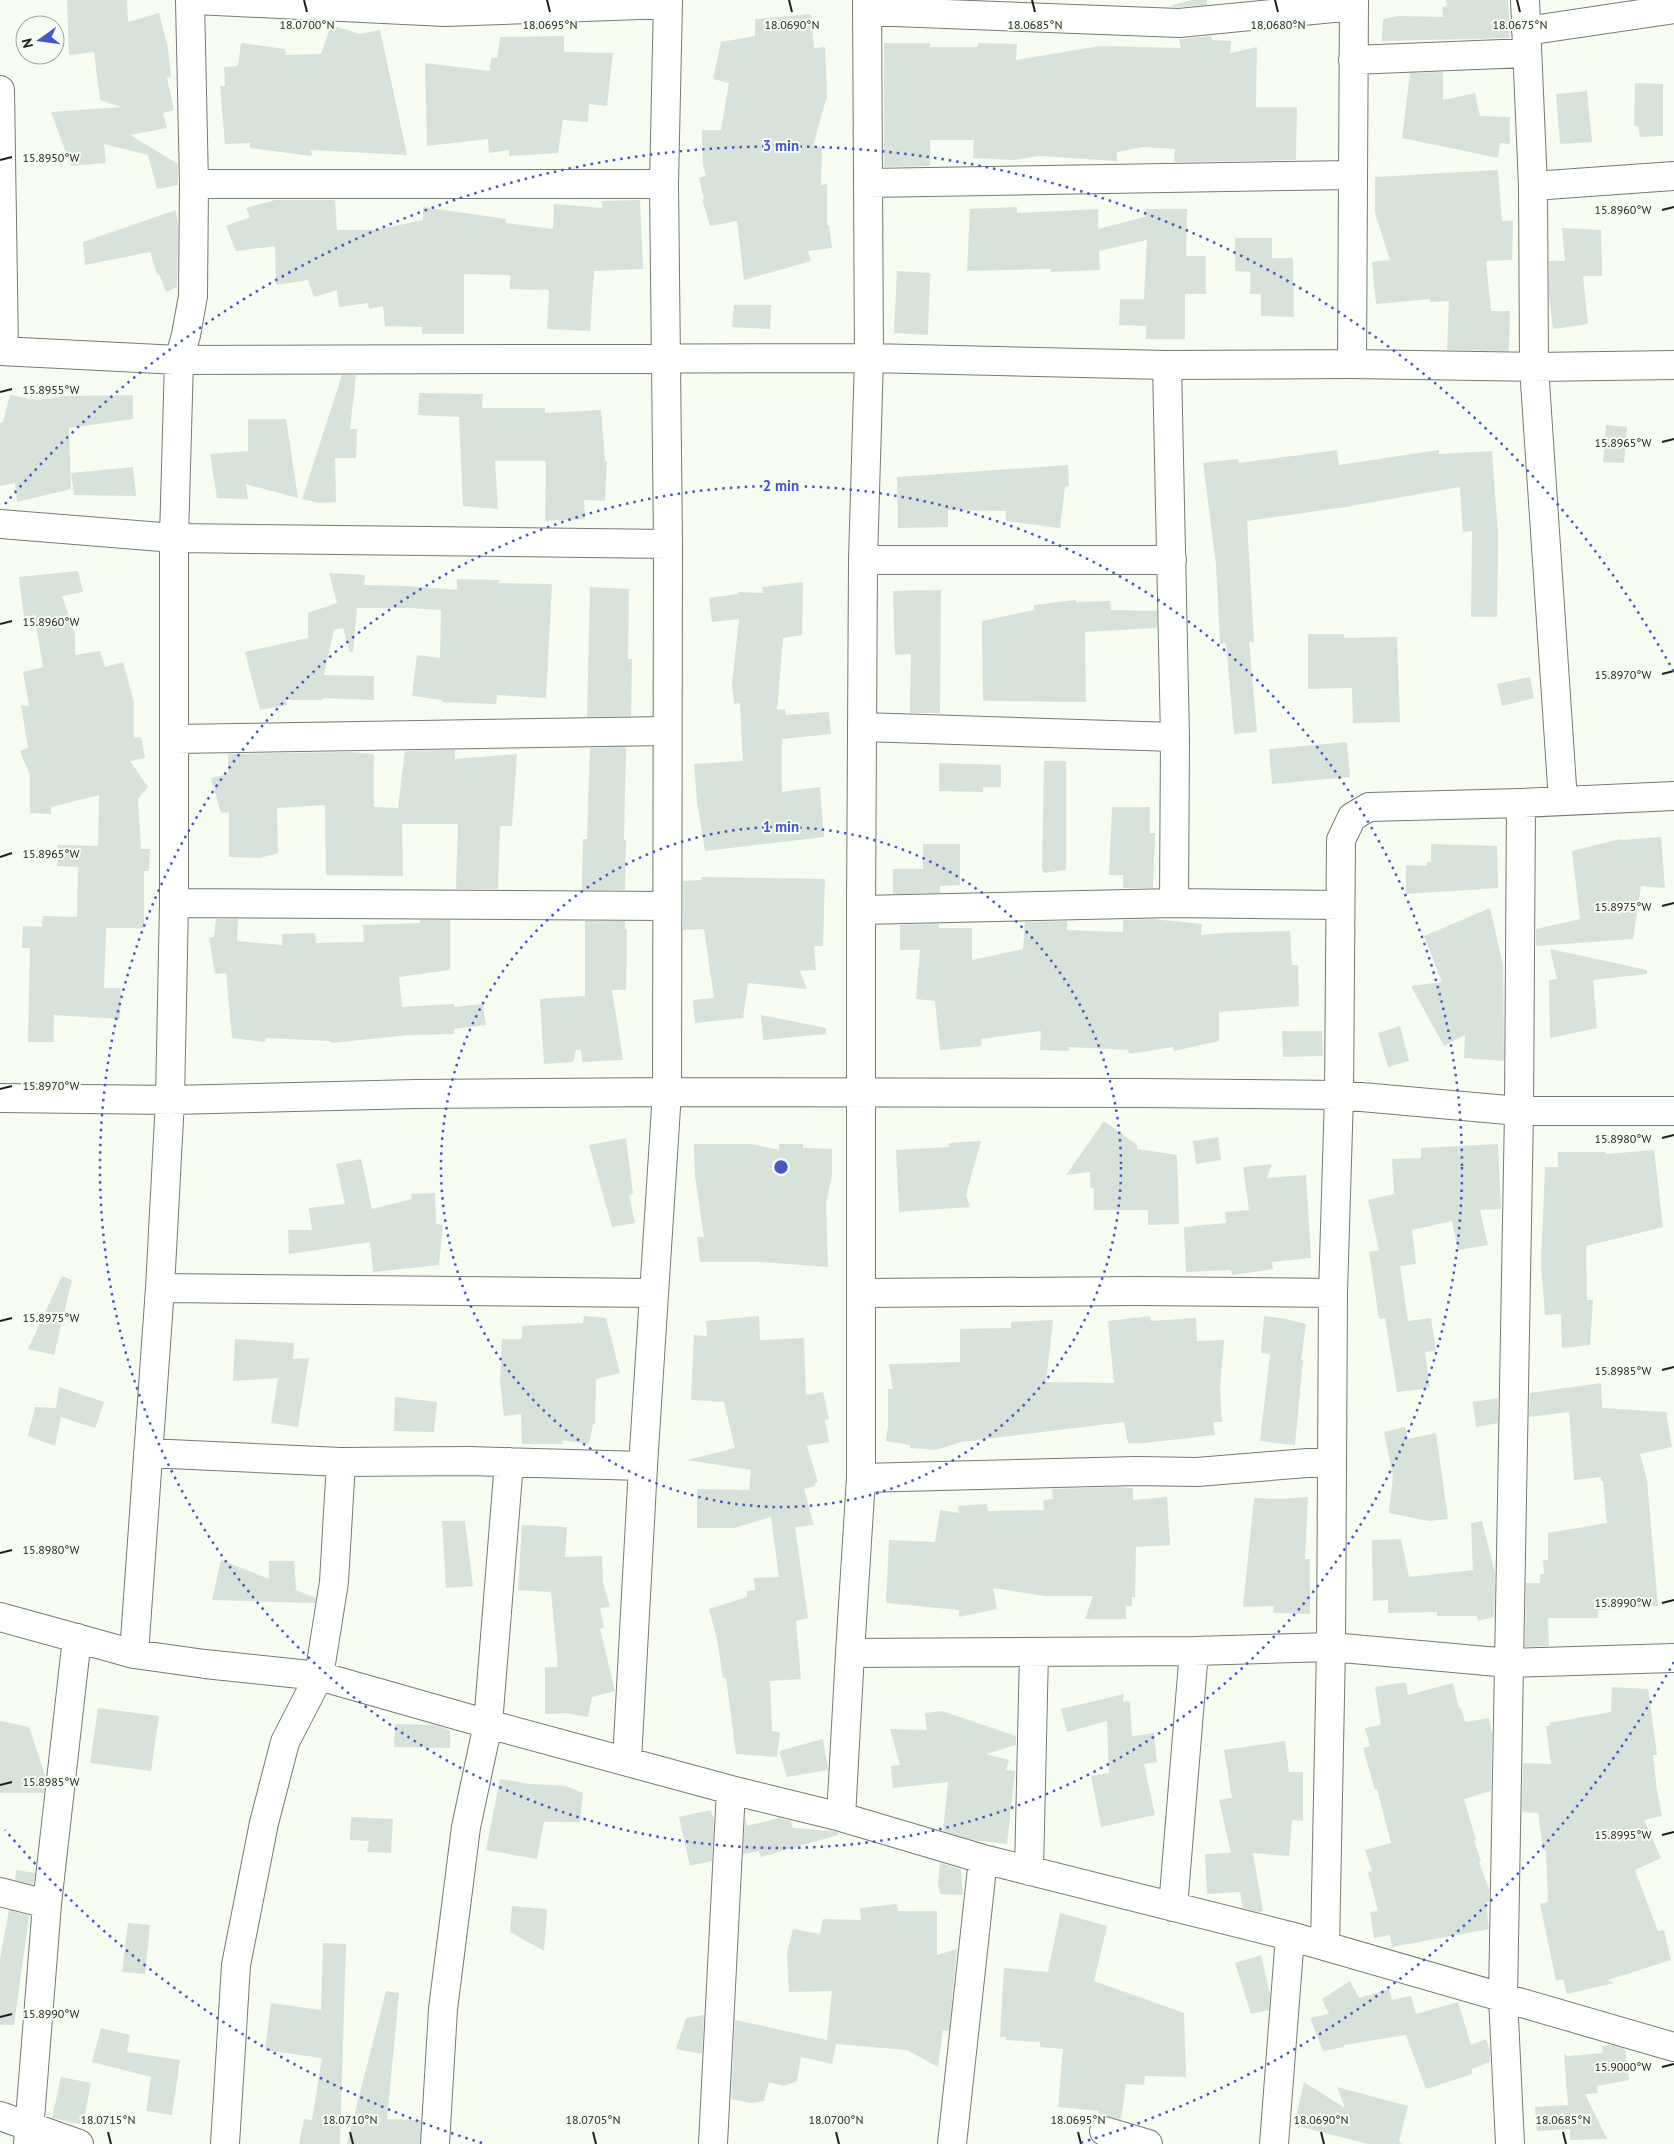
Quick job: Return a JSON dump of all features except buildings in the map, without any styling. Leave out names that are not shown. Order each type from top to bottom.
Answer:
[{"type":"street","points":[[134,1654],[160,1288],[170,1100],[174,903],[174,538],[179,360],[193,296],[194,184],[190,0]]},
{"type":"street","points":[[196,0],[445,12],[668,2],[664,184],[668,544],[666,906],[668,1092],[643,1466],[628,1761]]},
{"type":"street","points":[[1526,0],[1532,186],[1534,367],[1563,801]]},
{"type":"street","points":[[840,1817],[861,1478],[862,727],[869,358],[867,5],[1179,23],[1354,3],[1352,364]]},
{"type":"street","points":[[1354,60],[1527,42],[1674,9]]},
{"type":"street","points":[[0,90],[2,351],[179,360],[869,358],[1167,366],[1352,364],[1534,367],[1674,365]]},
{"type":"street","points":[[868,183],[1353,175]]},
{"type":"street","points":[[1532,186],[1674,176]]},
{"type":"street","points":[[194,184],[664,184]]},
{"type":"street","points":[[1167,366],[1175,737],[1174,903]]},
{"type":"street","points":[[0,524],[174,538],[668,544]]},
{"type":"street","points":[[864,560],[1172,560]]},
{"type":"street","points":[[862,727],[1175,737]]},
{"type":"street","points":[[175,739],[667,731]]},
{"type":"street","points":[[1325,1946],[1331,1648],[1332,1293],[1339,1095],[1341,840],[1352,818],[1369,807],[1674,796]]},
{"type":"street","points":[[1510,2144],[1503,1997],[1519,1111],[1521,803]]},
{"type":"street","points":[[174,903],[666,906]]},
{"type":"street","points":[[861,910],[1174,903],[1340,905]]},
{"type":"street","points":[[0,1098],[170,1100],[416,1094],[668,1092],[1339,1095],[1519,1111],[1674,1111]]},
{"type":"street","points":[[160,1288],[654,1293]]},
{"type":"street","points":[[862,1293],[1138,1291],[1332,1293]]},
{"type":"street","points":[[148,1453],[341,1462],[509,1462],[643,1466]]},
{"type":"street","points":[[861,1478],[1197,1472],[1332,1461]]},
{"type":"street","points":[[225,2144],[236,1965],[264,1823],[285,1742],[319,1676],[334,1582],[341,1462]]},
{"type":"street","points":[[435,2144],[443,2008],[465,1837],[488,1724],[509,1462]]},
{"type":"street","points":[[0,1617],[134,1654],[205,1664],[319,1676],[731,1790],[840,1817],[982,1859],[1290,1936],[1674,2047]]},
{"type":"street","points":[[29,2135],[47,1904],[77,1638]]},
{"type":"street","points":[[850,1653],[1331,1648],[1508,1663],[1674,1658]]},
{"type":"street","points":[[1173,1907],[1194,1650]]},
{"type":"street","points":[[1029,1871],[1034,1652]]},
{"type":"street","points":[[713,2144],[731,1790]]},
{"type":"street","points":[[952,2144],[982,1859]]},
{"type":"street","points":[[0,1892],[47,1904]]},
{"type":"street","points":[[1274,2144],[1290,1936]]},
{"type":"street","points":[[0,2116],[29,2135],[79,2144]]},
{"type":"street","points":[[1104,2131],[1148,2144]]}]
